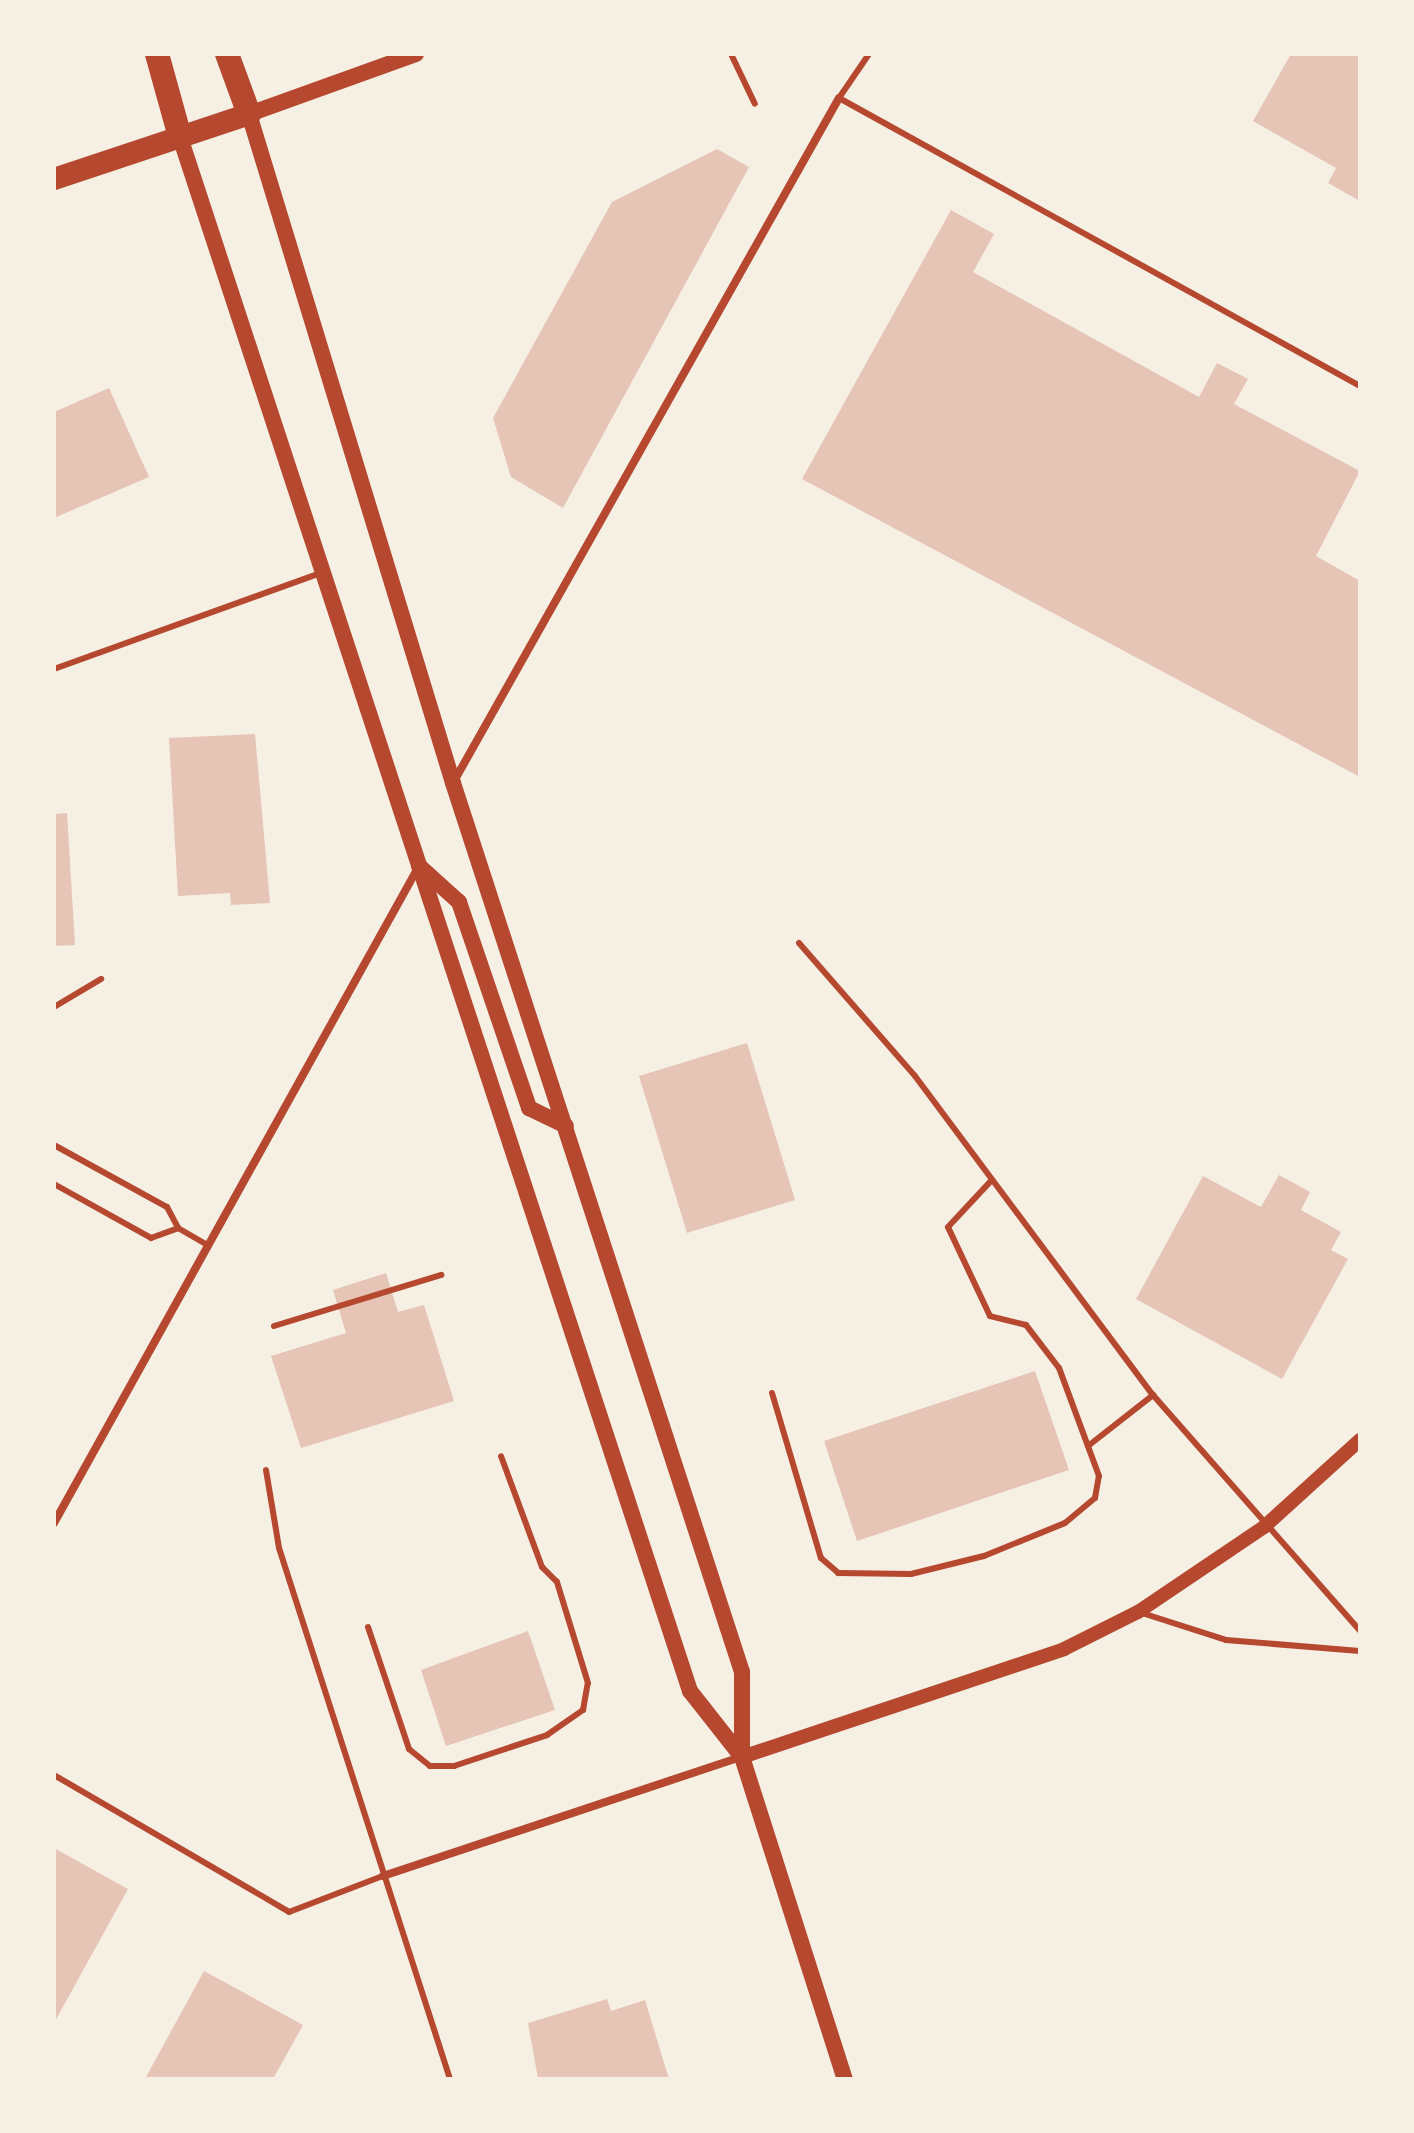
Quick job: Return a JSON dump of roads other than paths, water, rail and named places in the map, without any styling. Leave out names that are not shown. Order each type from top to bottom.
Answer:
[{"type":"highway","points":[[157,54],[180,137]]},
{"type":"highway","points":[[54,179],[249,114],[227,54]]},
{"type":"main road","points":[[416,54],[249,114],[453,783],[742,1672],[742,1757],[845,2079]]},
{"type":"main road","points":[[180,137],[690,1691],[742,1757]]},
{"type":"main road","points":[[419,866],[459,902],[529,1108],[566,1126]]},
{"type":"street","points":[[453,783],[839,98]]},
{"type":"street","points":[[54,1523],[419,866]]},
{"type":"street","points":[[383,1876],[1064,1649],[1138,1612],[1264,1527],[1360,1440]]},
{"type":"lane","points":[[731,54],[755,104]]},
{"type":"lane","points":[[869,54],[839,98],[1360,386]]},
{"type":"lane","points":[[54,669],[323,571]]},
{"type":"lane","points":[[799,943],[915,1076],[990,1182],[1153,1395],[1264,1527],[1360,1631]]},
{"type":"lane","points":[[54,1007],[101,979]]},
{"type":"lane","points":[[54,1145],[167,1207],[178,1228],[208,1245]]},
{"type":"lane","points":[[772,1393],[821,1558],[838,1573],[861,1577],[984,1556],[1065,1523],[1095,1498],[1099,1476],[1041,1338],[1026,1325],[990,1316],[948,1227],[990,1182]]},
{"type":"lane","points":[[54,1184],[151,1238],[178,1228]]},
{"type":"lane","points":[[274,1326],[441,1275]]},
{"type":"lane","points":[[1088,1446],[1153,1395]]},
{"type":"lane","points":[[368,1627],[417,1760],[454,1766],[547,1735],[589,1698],[557,1582],[542,1567],[501,1456]]},
{"type":"lane","points":[[266,1470],[279,1548],[450,2079]]},
{"type":"lane","points":[[1138,1612],[1226,1640],[1360,1651]]},
{"type":"lane","points":[[54,1775],[289,1912],[383,1876]]}]
